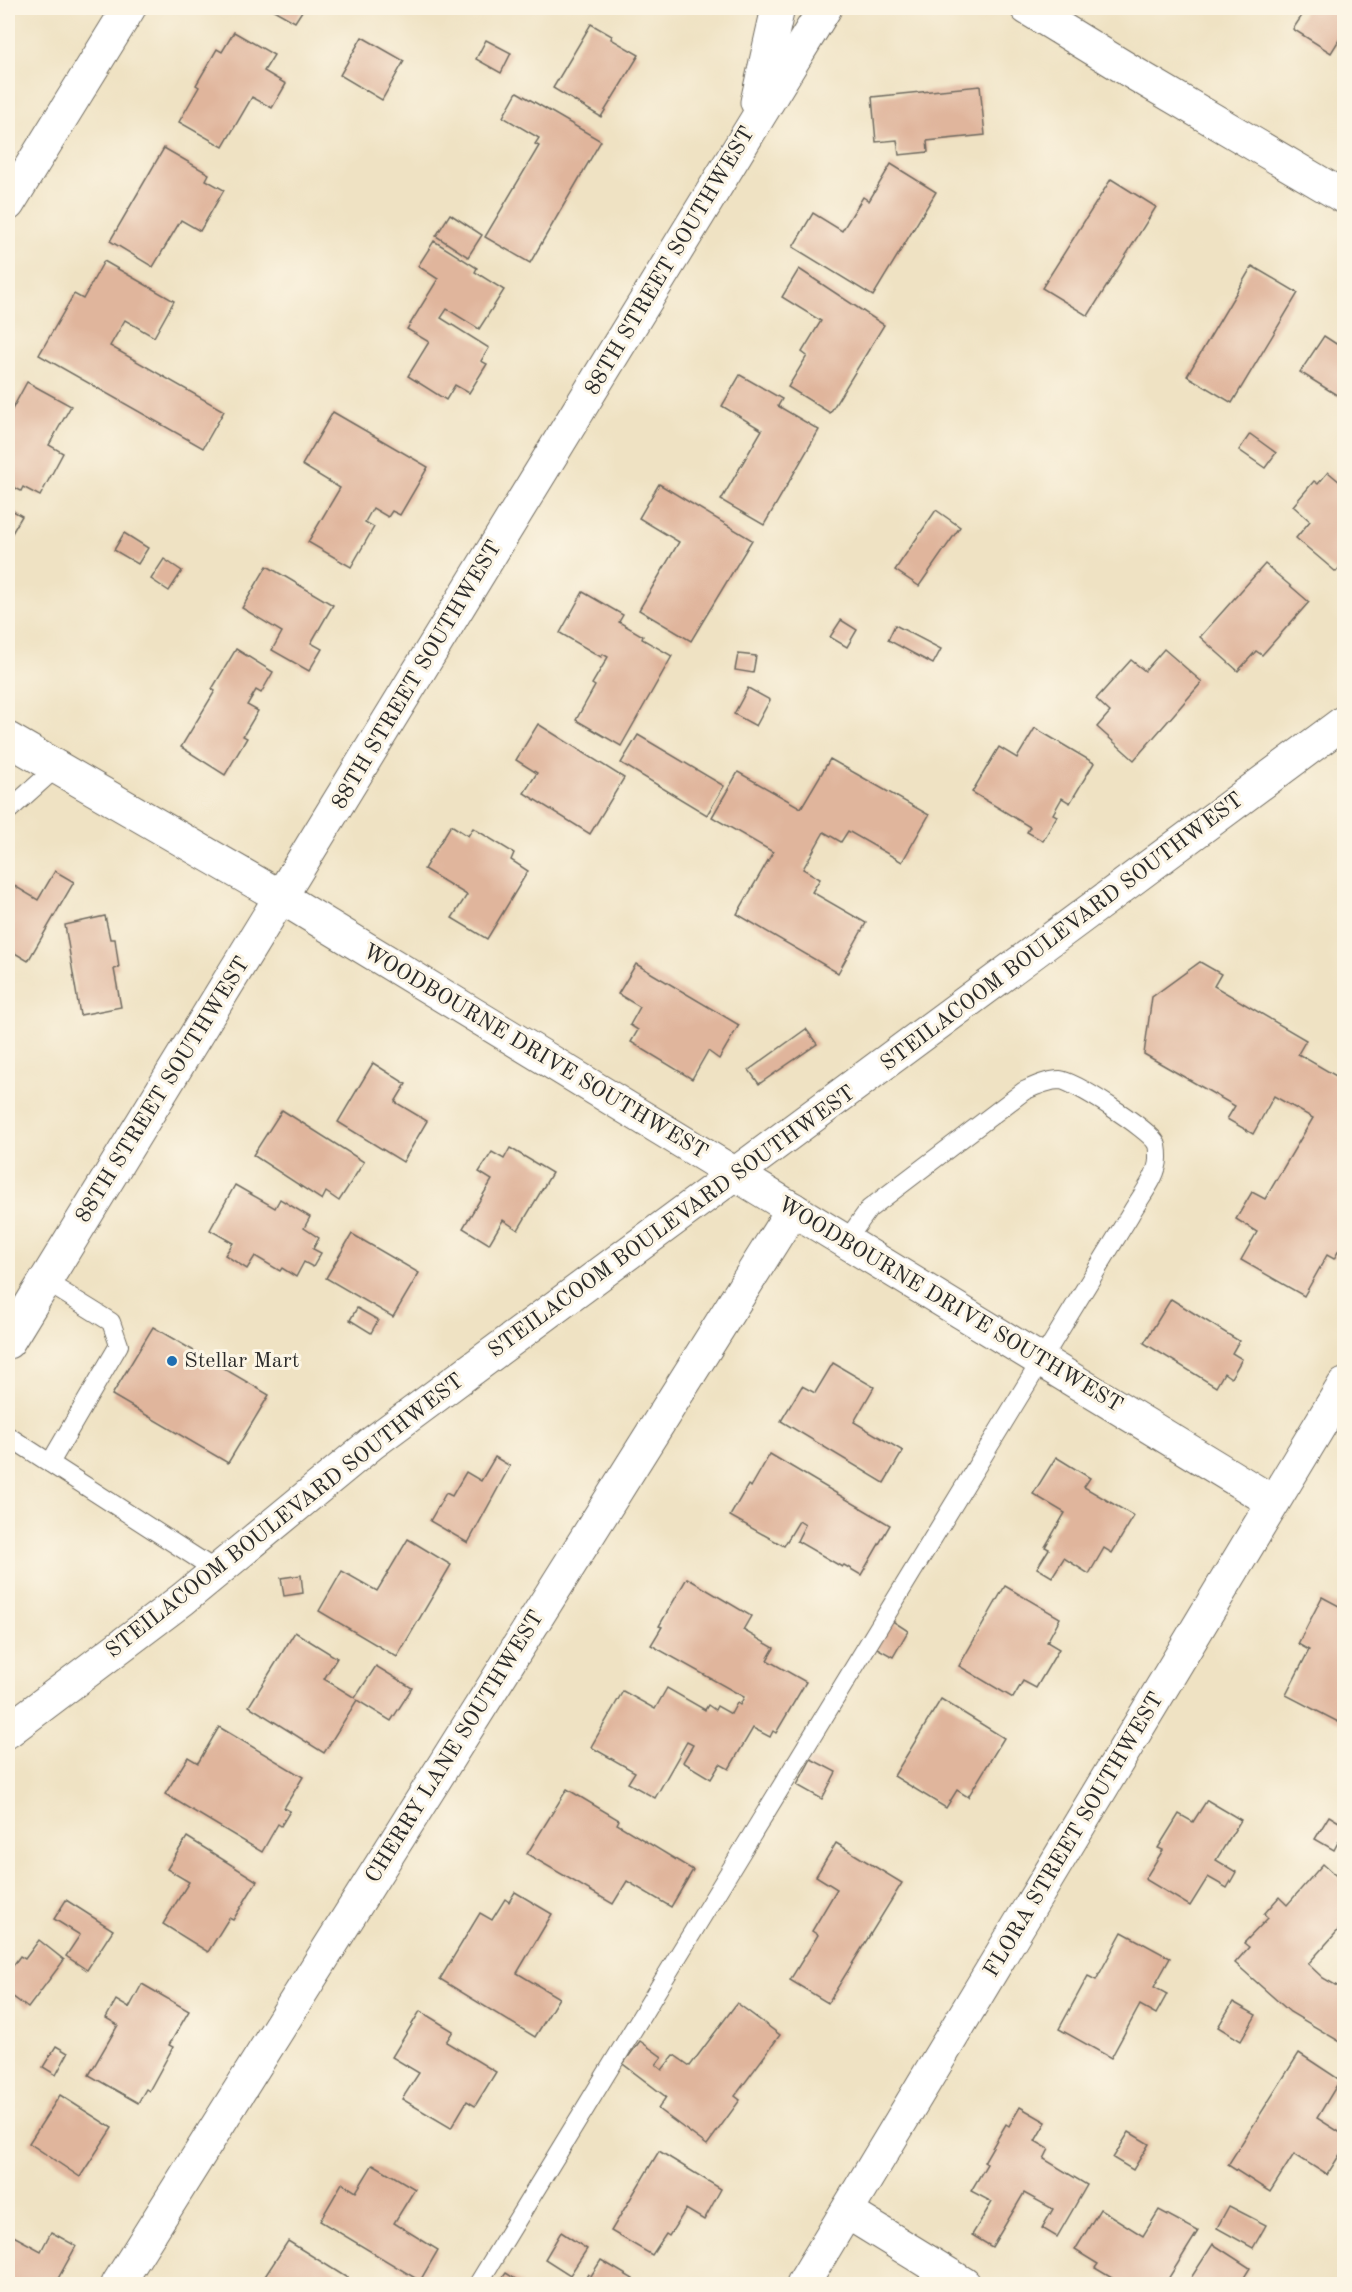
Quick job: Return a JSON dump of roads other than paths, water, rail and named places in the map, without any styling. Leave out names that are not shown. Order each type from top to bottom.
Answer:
[{"type":"street","points":[[8,204],[129,8]]},
{"type":"street","points":[[750,130],[778,8]]},
{"type":"street","name":"88TH STREET SOUTHWEST","points":[[8,1342],[825,8]]},
{"type":"street","points":[[1026,8],[1344,197]]},
{"type":"street","name":"STEILACOOM BOULEVARD SOUTHWEST","points":[[8,1731],[216,1571],[371,1444],[737,1175],[1344,722]]},
{"type":"street","name":"WOODBOURNE DRIVE SOUTHWEST","points":[[8,739],[281,897],[1274,1502]]},
{"type":"street","name":"CHERRY LANE SOUTHWEST","points":[[118,2284],[793,1209]]},
{"type":"street","name":"FLORA STREET SOUTHWEST","points":[[803,2284],[1344,1385]]},
{"type":"street","points":[[847,2211],[964,2284]]},
{"type":"lane","points":[[8,811],[57,768]]},
{"type":"lane","points":[[478,2284],[1150,1180],[1158,1159],[1156,1143],[1144,1129],[1073,1083],[1060,1080],[1046,1082],[1024,1090],[870,1209],[846,1241]]},
{"type":"lane","points":[[45,1281],[111,1322],[119,1345],[50,1463]]},
{"type":"lane","points":[[8,1436],[216,1571]]},
{"type":"place","name":"Stellar Mart","points":[[172,1361]]}]
